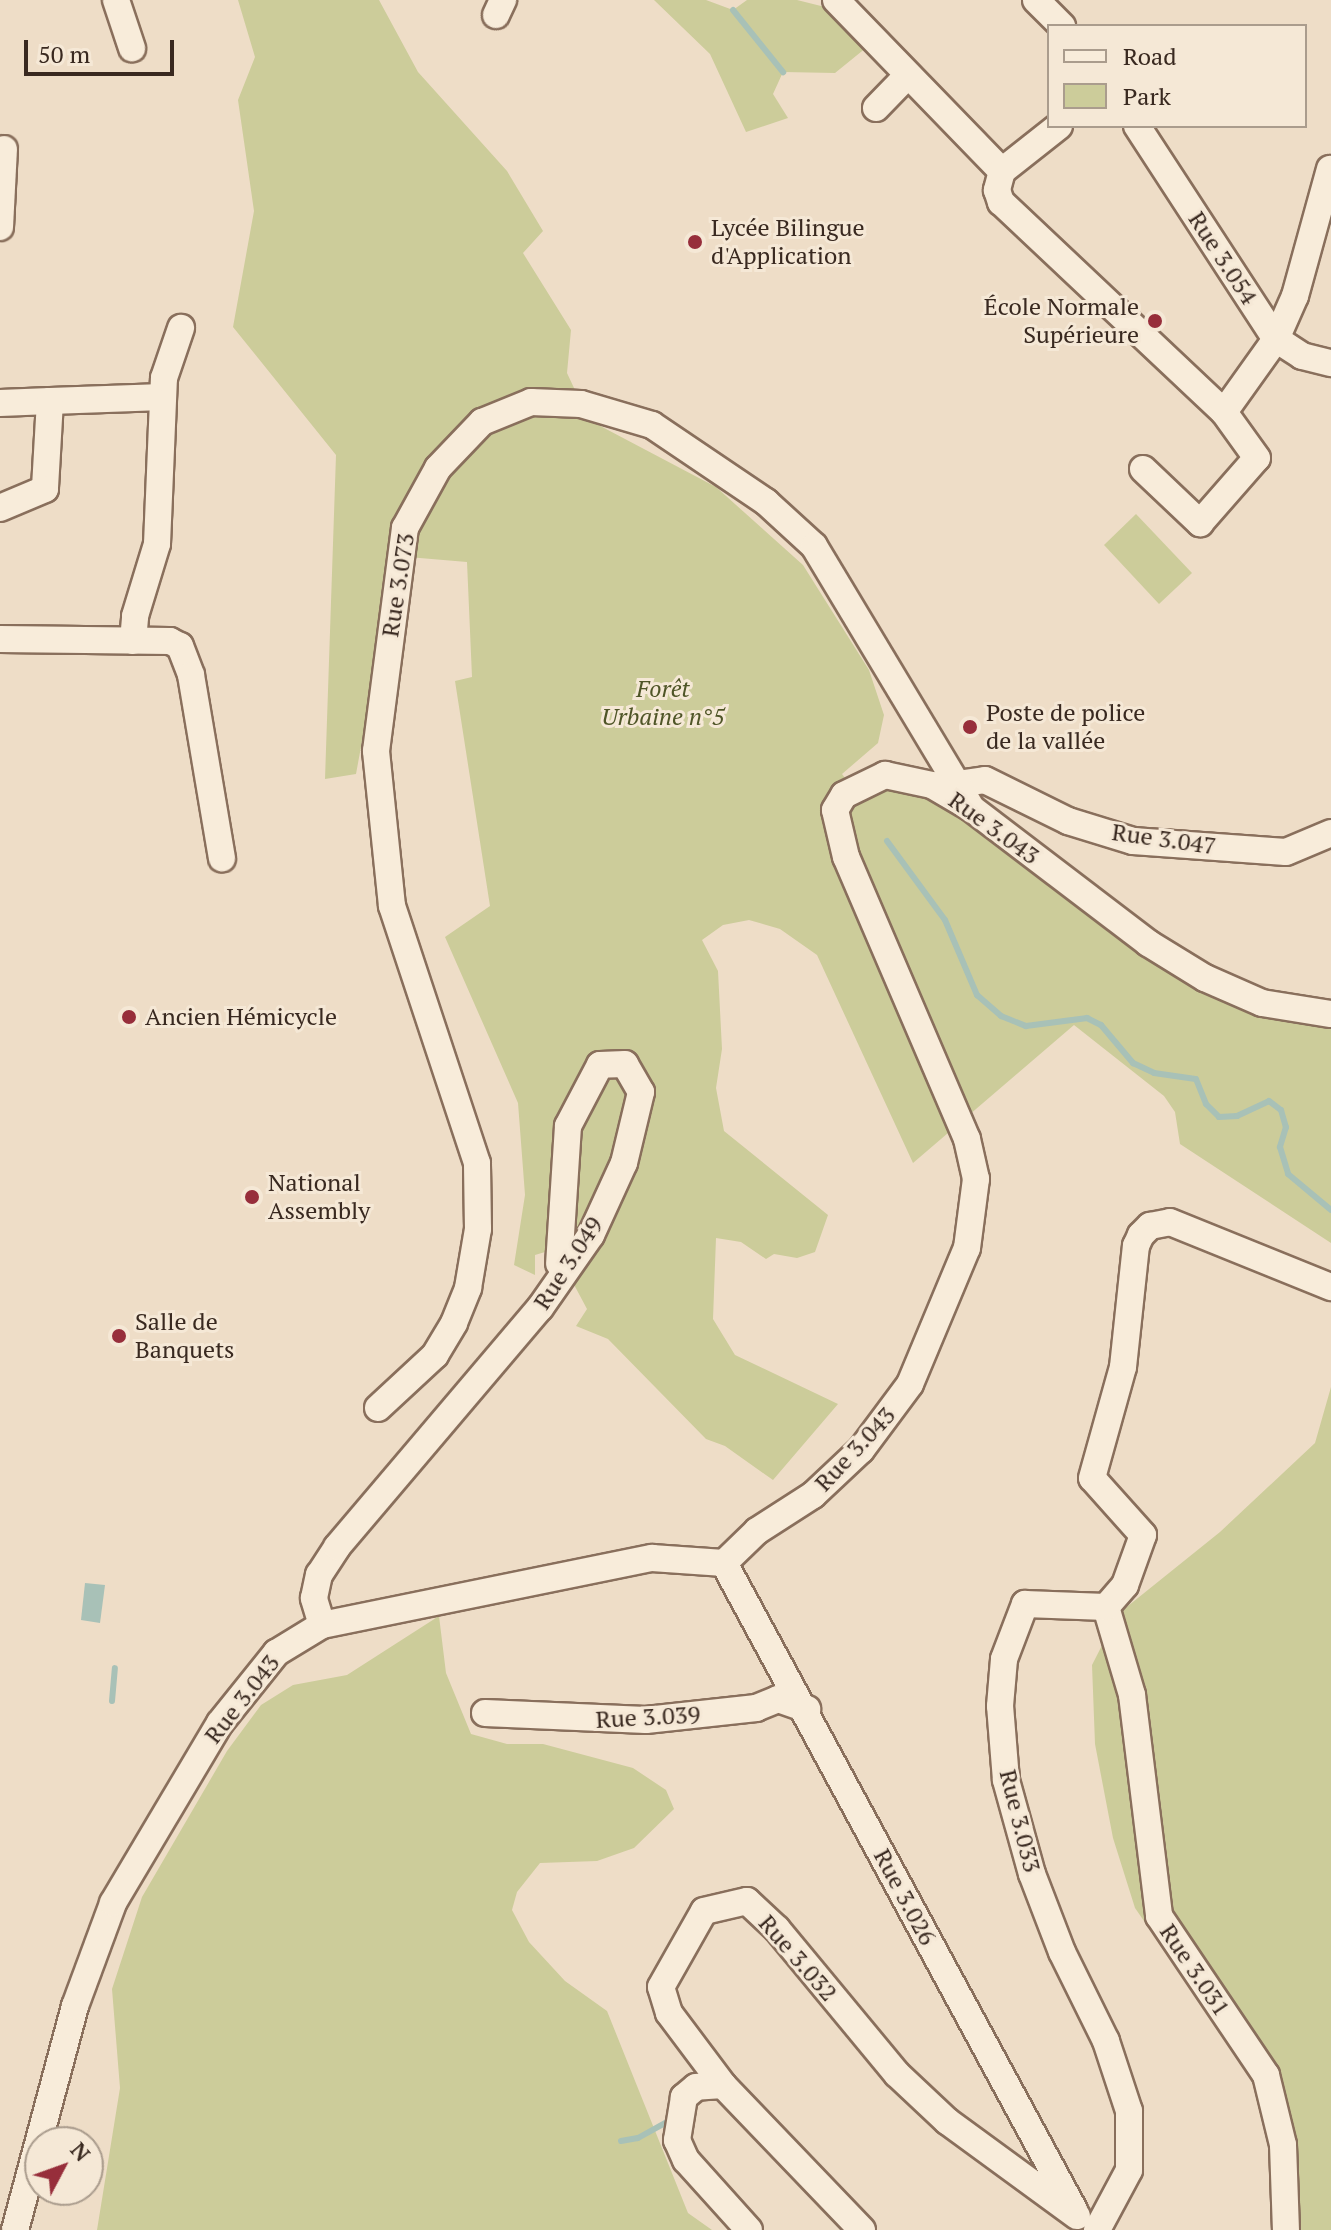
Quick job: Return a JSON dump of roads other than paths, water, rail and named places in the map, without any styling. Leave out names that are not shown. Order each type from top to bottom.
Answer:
[{"type":"street","points":[[116,0],[132,48]]},
{"type":"street","points":[[836,0],[1002,171]]},
{"type":"street","points":[[1036,0],[1060,24]]},
{"type":"street","points":[[876,108],[908,75]]},
{"type":"street","points":[[1056,128],[1002,171],[997,190],[1008,210],[1224,412],[1257,458],[1200,523],[1143,469]]},
{"type":"street","name":"Rue 3.054","points":[[1138,128],[1276,339],[1302,356],[1331,363]]},
{"type":"street","points":[[0,227],[4,149]]},
{"type":"street","points":[[1224,412],[1276,339],[1295,296],[1330,169]]},
{"type":"street","points":[[133,641],[135,616],[157,544],[164,378],[181,328]]},
{"type":"street","points":[[0,403],[163,397]]},
{"type":"street","points":[[0,508],[45,489],[50,401]]},
{"type":"street","name":"Rue 3.073","points":[[378,1408],[435,1355],[454,1323],[468,1288],[478,1215],[477,1163],[392,906],[376,751],[378,709],[405,528],[438,468],[482,422],[531,402],[581,404],[652,425],[766,502],[814,546],[971,808]]},
{"type":"street","points":[[0,639],[170,641],[188,660],[222,858]]},
{"type":"street","name":"Rue 3.043","points":[[15,2230],[75,2006],[113,1903],[211,1736],[254,1676],[286,1645],[322,1625],[652,1558],[724,1563],[757,1531],[813,1495],[888,1418],[950,1299],[967,1248],[976,1179],[967,1139],[846,857],[835,810],[844,795],[885,775],[932,785],[971,808],[1148,943],[1205,978],[1262,1003],[1331,1014]]},
{"type":"street","name":"Rue 3.047","points":[[957,784],[985,780],[1068,821],[1133,841],[1286,852],[1331,833]]},
{"type":"street","name":"Rue 3.049","points":[[322,1625],[314,1598],[319,1575],[337,1547],[540,1308],[591,1235],[624,1163],[641,1092],[625,1064],[600,1065],[568,1126],[559,1264]]},
{"type":"street","points":[[1106,1607],[1125,1585],[1143,1535],[1092,1478],[1123,1367],[1136,1246],[1141,1235],[1150,1226],[1170,1222],[1331,1287]]},
{"type":"street","name":"Rue 3.026","points":[[724,1563],[807,1709],[1087,2225]]},
{"type":"street","name":"Rue 3.033","points":[[1087,2225],[1129,2170],[1129,2111],[1106,2041],[1062,1952],[1032,1874],[1006,1780],[1000,1706],[1004,1659],[1025,1604],[1106,1607]]},
{"type":"street","name":"Rue 3.031","points":[[1106,1607],[1132,1695],[1159,1916],[1266,2075],[1283,2145],[1286,2230]]},
{"type":"street","name":"Rue 3.039","points":[[485,1713],[646,1720],[756,1708],[778,1699],[807,1709]]},
{"type":"street","name":"Rue 3.032","points":[[862,2230],[723,2085],[669,2013],[661,1987],[704,1911],[747,1901],[777,1929],[897,2074],[947,2121],[1087,2225]]},
{"type":"street","points":[[723,2085],[696,2087],[684,2097],[677,2140],[686,2160],[749,2230]]},
{"type":"waterway","points":[[733,10],[783,72]]},
{"type":"waterway","points":[[887,841],[945,920],[977,995],[1001,1016],[1026,1026],[1087,1018],[1101,1025],[1133,1063],[1154,1073],[1196,1079],[1206,1104],[1219,1117],[1237,1116],[1269,1101],[1281,1110],[1286,1127],[1280,1147],[1288,1174],[1331,1210]]},
{"type":"waterway","points":[[112,1701],[115,1668]]},
{"type":"waterway","points":[[621,2141],[638,2138],[672,2119]]},
{"type":"place","name":"Lycée Bilingue d'Application","points":[[695,242]]},
{"type":"place","name":"École Normale Supérieure","points":[[1155,321]]},
{"type":"place","name":"Poste de police de la vallée","points":[[970,727]]},
{"type":"place","name":"Ancien Hémicycle","points":[[129,1017]]},
{"type":"place","name":"National Assembly","points":[[252,1197]]},
{"type":"place","name":"Salle de Banquets","points":[[119,1336]]},
{"type":"park label","name":"Forêt Urbaine n°5","points":[[663,703]]}]
